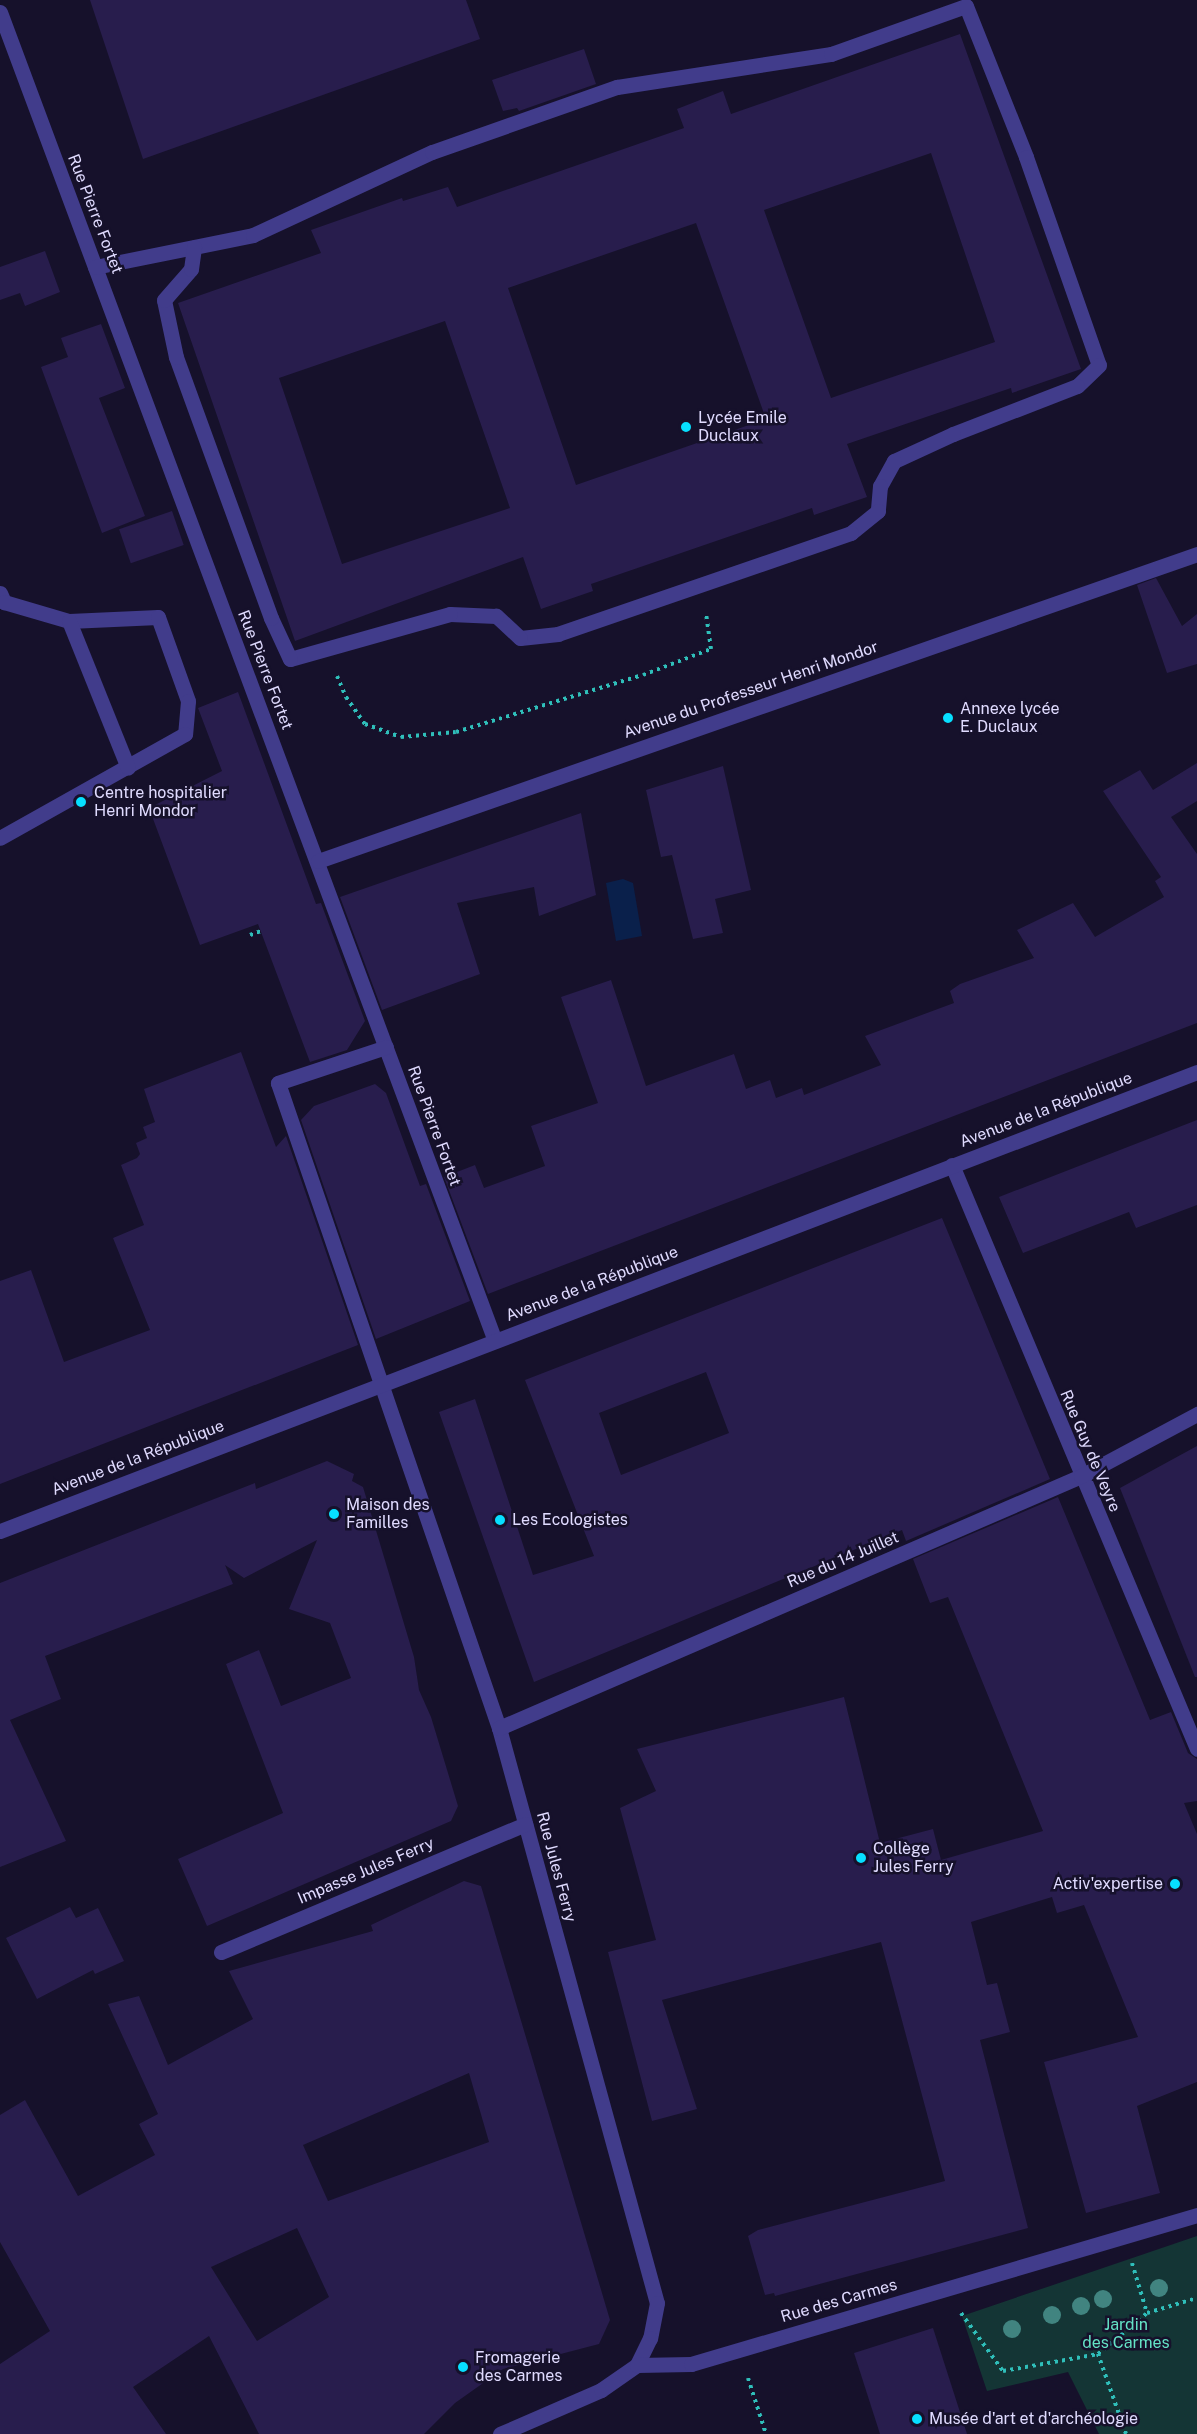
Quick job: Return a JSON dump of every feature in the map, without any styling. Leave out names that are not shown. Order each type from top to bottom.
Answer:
[{"type":"street","points":[[95,267],[253,235],[432,152],[617,87],[831,54],[966,6],[1026,157],[1099,365],[1077,386],[953,434],[894,461],[880,486],[878,511],[851,532],[702,586],[558,634],[520,638],[496,616],[450,614],[396,632],[290,659],[271,618],[176,357],[164,300],[190,269],[194,247]]},
{"type":"street","name":"Rue Pierre Fortet","points":[[0,12],[495,1341]]},
{"type":"street","name":"Avenue du Professeur Henri Mondor","points":[[318,861],[1197,554]]},
{"type":"street","points":[[0,593],[4,602],[69,621],[158,617],[188,701],[185,734],[0,838]]},
{"type":"street","points":[[69,621],[128,768]]},
{"type":"street","name":"Rue Jules Ferry","points":[[386,1047],[278,1083],[499,1728],[657,2303],[650,2338],[637,2365]]},
{"type":"street","name":"Avenue de la République","points":[[0,1531],[1197,1072]]},
{"type":"street","name":"Rue Guy de Veyre","points":[[952,1165],[1197,1749]]},
{"type":"street","name":"Rue du 14 Juillet","points":[[499,1728],[1081,1476],[1197,1414]]},
{"type":"street","name":"Impasse Jules Ferry","points":[[221,1952],[525,1824]]},
{"type":"street","name":"Rue des Carmes","points":[[637,2365],[691,2364],[1197,2215]]},
{"type":"street","points":[[500,2434],[601,2390],[637,2365]]},
{"type":"path","points":[[326,648],[346,697],[365,724],[401,737],[456,732],[643,675],[711,649],[702,586]]},
{"type":"path","points":[[250,935],[261,931]]},
{"type":"path","points":[[1124,2236],[1147,2313]]},
{"type":"path","points":[[951,2287],[962,2316],[1004,2371],[1098,2354],[1147,2313],[1197,2298]]},
{"type":"path","points":[[737,2350],[766,2434]]},
{"type":"path","points":[[1098,2354],[1126,2434]]},
{"type":"green space","name":"Jardin des Carmes","points":[[1197,2236],[1197,2434],[1099,2434],[1068,2372],[987,2391],[962,2316]]},
{"type":"water","points":[[623,879],[633,883],[642,936],[616,941],[606,883]]},
{"type":"building","points":[[90,0],[466,0],[480,39],[143,159]]},
{"type":"building","points":[[960,34],[1081,369],[1012,393],[1011,388],[847,444],[867,497],[814,515],[812,508],[591,584],[593,591],[541,609],[523,557],[295,641],[178,303],[321,253],[311,230],[402,198],[403,201],[448,187],[457,207],[684,128],[677,109],[723,91],[731,114]],"holes":[[[931,153],[995,342],[831,398],[764,210]],[[696,223],[766,419],[576,485],[508,288]],[[445,321],[510,508],[342,564],[279,378]]]},
{"type":"building","points":[[584,49],[596,84],[519,111],[517,108],[503,111],[492,80]]},
{"type":"building","points":[[45,251],[60,292],[25,306],[20,293],[0,300],[0,267]]},
{"type":"building","points":[[101,324],[125,388],[99,398],[145,516],[102,533],[41,367],[68,357],[61,338]]},
{"type":"building","points":[[172,511],[184,545],[131,563],[119,529]]},
{"type":"building","points":[[1156,578],[1182,626],[1197,614],[1197,664],[1167,673],[1137,585]]},
{"type":"building","points":[[238,692],[316,904],[321,903],[365,1021],[347,1050],[310,1062],[258,924],[200,945],[149,808],[222,771],[198,708]]},
{"type":"building","points":[[1197,763],[1197,801],[1171,817],[1197,854],[1197,1023],[488,1294],[444,1177],[475,1165],[484,1188],[545,1166],[531,1126],[598,1103],[561,997],[611,980],[646,1086],[734,1054],[746,1089],[770,1080],[776,1098],[802,1088],[804,1095],[881,1065],[865,1036],[954,1003],[950,991],[960,984],[1034,958],[1017,930],[1073,903],[1095,937],[1164,897],[1155,881],[1161,877],[1103,791],[1140,770],[1153,790]]},
{"type":"building","points":[[723,766],[751,890],[715,899],[723,933],[693,939],[672,855],[661,857],[646,790]]},
{"type":"building","points":[[581,813],[596,895],[539,916],[534,887],[457,903],[480,974],[382,1010],[340,897]]},
{"type":"building","points":[[241,1052],[276,1147],[286,1136],[358,1345],[0,1484],[0,1281],[31,1270],[64,1362],[150,1330],[113,1238],[144,1225],[121,1165],[137,1158],[140,1154],[136,1143],[147,1138],[143,1127],[155,1122],[144,1089]]},
{"type":"building","points":[[375,1084],[386,1093],[420,1186],[426,1184],[470,1301],[376,1339],[301,1120],[314,1106]]},
{"type":"building","points":[[1197,1120],[1197,1205],[1136,1228],[1129,1212],[1023,1253],[999,1197]]},
{"type":"building","points":[[942,1218],[1050,1479],[906,1541],[902,1530],[534,1682],[439,1412],[475,1399],[533,1575],[594,1556],[525,1380]],"holes":[[[706,1372],[729,1433],[621,1475],[599,1413]]]},
{"type":"building","points":[[1197,1446],[1197,1677],[1195,1677],[1120,1488]]},
{"type":"building","points":[[327,1461],[354,1474],[352,1481],[363,1487],[414,1657],[419,1690],[431,1717],[458,1806],[451,1821],[207,1926],[178,1859],[283,1813],[226,1664],[259,1650],[281,1706],[351,1678],[330,1623],[289,1609],[317,1540],[244,1578],[225,1565],[233,1584],[45,1656],[61,1699],[10,1720],[66,1841],[0,1867],[0,1583],[255,1483],[256,1489]]},
{"type":"building","points":[[1058,1497],[1150,1720],[1171,1712],[1188,1753],[1197,1759],[1197,1801],[1184,1803],[1197,1834],[1197,2082],[1137,2106],[1160,2193],[1086,2213],[1044,2062],[1138,2037],[1084,1905],[1057,1913],[1052,1897],[971,1922],[987,1985],[997,1983],[1010,2032],[980,2040],[1028,2228],[775,2296],[774,2293],[765,2295],[748,2236],[758,2230],[945,2181],[881,1942],[662,2000],[697,2109],[652,2121],[608,1952],[656,1940],[620,1808],[656,1791],[637,1749],[844,1697],[880,1843],[933,1829],[941,1860],[1043,1831],[948,1597],[930,1603],[913,1559]]},
{"type":"building","points":[[464,1881],[481,1886],[610,2320],[599,2344],[503,2369],[455,2403],[424,2434],[259,2434],[209,2336],[133,2387],[166,2434],[0,2434],[0,2364],[50,2331],[0,2242],[0,2115],[25,2100],[78,2196],[155,2155],[139,2124],[158,2114],[108,2004],[139,1996],[168,2065],[253,2019],[229,1971],[373,1931],[371,1925]],"holes":[[[469,2073],[489,2142],[328,2201],[303,2145]],[[297,2228],[329,2297],[257,2341],[211,2267]]]},
{"type":"building","points":[[70,1907],[76,1918],[98,1908],[124,1961],[95,1974],[93,1970],[37,1999],[6,1938]]},
{"type":"building","points":[[933,2328],[967,2434],[880,2434],[854,2353]]},
{"type":"place","name":"Lycée Emile Duclaux","points":[[686,427]]},
{"type":"place","name":"Annexe lycée E. Duclaux","points":[[948,718]]},
{"type":"place","name":"Centre hospitalier Henri Mondor","points":[[81,802]]},
{"type":"place","name":"Maison des Familles","points":[[334,1514]]},
{"type":"place","name":"Les Ecologistes","points":[[500,1520]]},
{"type":"place","name":"Collège Jules Ferry","points":[[861,1858]]},
{"type":"place","name":"Activ'expertise","points":[[1175,1884]]},
{"type":"place","name":"Fromagerie des Carmes","points":[[463,2367]]},
{"type":"place","name":"Musée d'art et d'archéologie","points":[[917,2419]]}]
